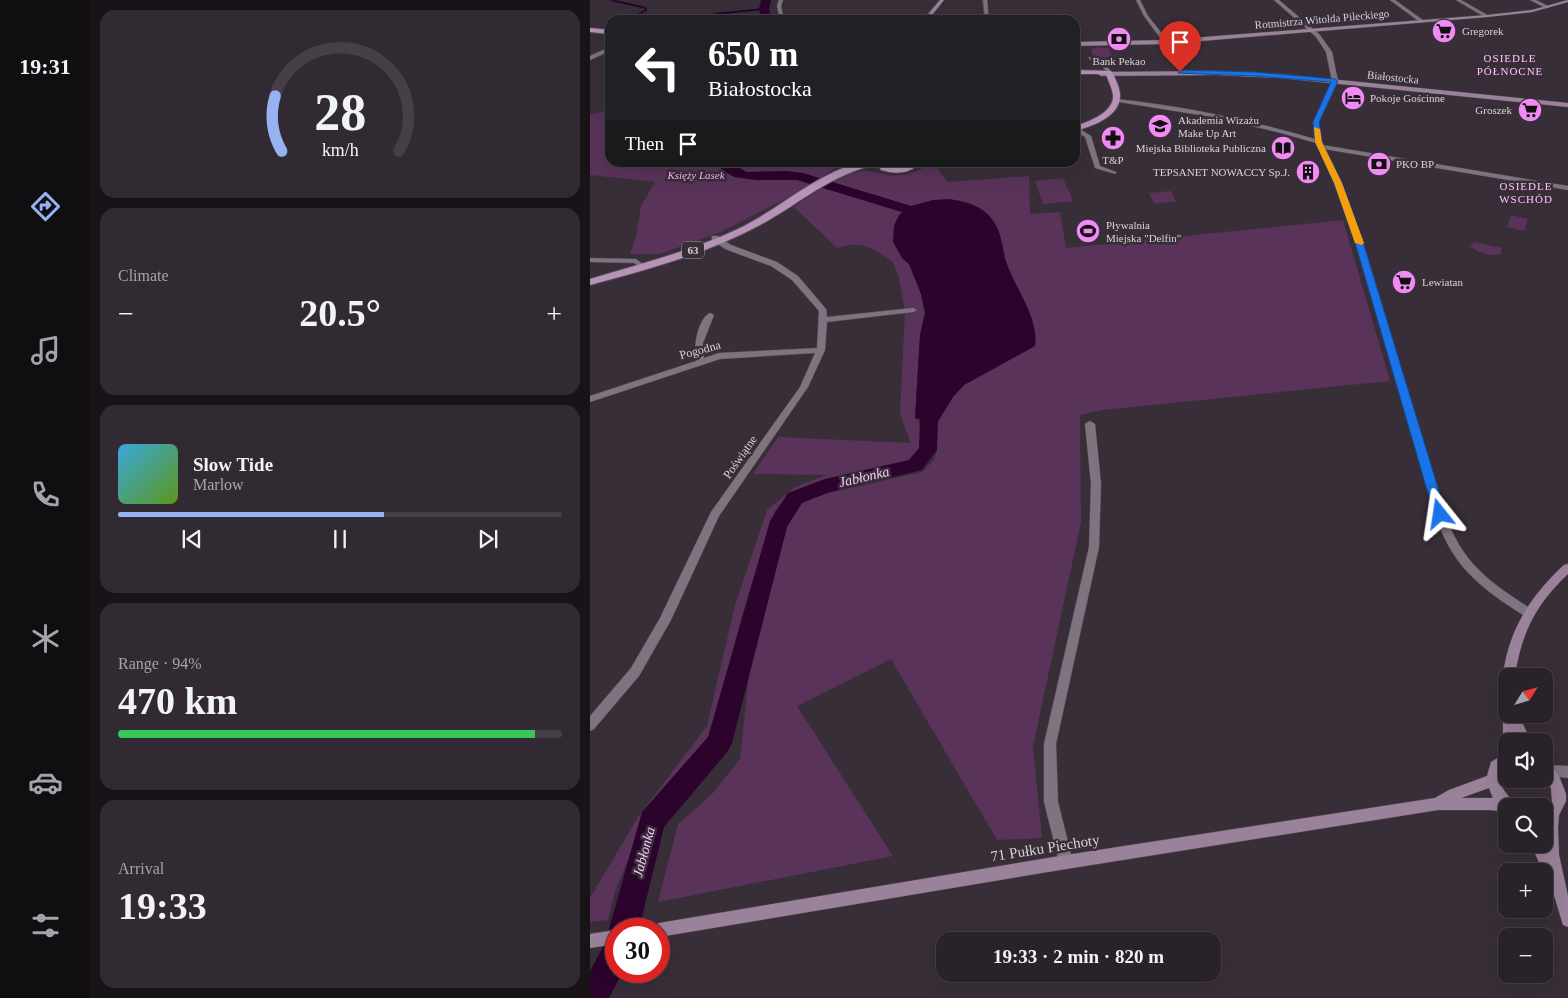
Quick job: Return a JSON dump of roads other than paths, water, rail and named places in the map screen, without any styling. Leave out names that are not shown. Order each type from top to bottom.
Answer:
[{"type":"main road","points":[[590,30],[605,32]]},
{"type":"main road","name":"Białostocka","points":[[1080,73],[1109,73]]},
{"type":"main road","points":[[1080,126],[1099,115],[1107,105],[1108,91],[1101,73]]},
{"type":"main road","points":[[1080,126],[1103,117],[1116,101],[1116,91],[1109,73]]},
{"type":"main road","name":"63","points":[[590,282],[716,240],[757,224],[833,177],[849,168],[857,167]]},
{"type":"main road","name":"63","points":[[884,167],[888,170],[901,170],[908,167]]},
{"type":"main road","name":"63","points":[[590,277],[640,265]]},
{"type":"street","points":[[781,15],[779,6],[782,0]]},
{"type":"street","points":[[929,15],[942,0]]},
{"type":"street","points":[[985,0],[987,15]]},
{"type":"street","points":[[1138,0],[1146,16],[1166,42]]},
{"type":"street","points":[[1276,0],[1312,30],[1330,52],[1335,81],[1316,122],[1319,144],[1338,183],[1359,242],[1440,514],[1454,546],[1474,572],[1497,593],[1529,613]]},
{"type":"street","points":[[1392,0],[1422,21]]},
{"type":"street","points":[[1458,0],[1487,16]]},
{"type":"street","points":[[1532,0],[1548,7]]},
{"type":"street","name":"Rotmistrza Witolda Pileckiego","points":[[1080,44],[1166,42],[1487,16],[1523,12],[1568,1]]},
{"type":"street","points":[[590,58],[605,51]]},
{"type":"street","points":[[1101,73],[1091,58],[1105,66],[1109,73]]},
{"type":"street","name":"Białostocka","points":[[1109,73],[1216,73],[1335,81],[1568,105]]},
{"type":"street","points":[[1116,101],[1155,104],[1195,111],[1280,130],[1319,144],[1568,188]]},
{"type":"street","points":[[1080,131],[1088,136],[1097,167],[1114,173]]},
{"type":"street","points":[[716,240],[728,247],[774,264],[796,278],[819,304],[823,311],[824,320],[913,310]]},
{"type":"street","points":[[590,260],[623,260],[640,265]]},
{"type":"street","points":[[700,361],[697,350],[698,344],[710,315]]},
{"type":"street","name":"Poświątne","points":[[590,725],[635,672],[665,620],[715,515],[804,387],[820,350],[824,320]]},
{"type":"street","name":"Pogodna","points":[[590,399],[700,361],[736,354],[820,350]]},
{"type":"street","points":[[1066,862],[1051,802],[1050,744],[1094,547],[1096,484],[1090,424]]},
{"type":"street","points":[[1510,668],[1518,637],[1529,613],[1539,597],[1568,568]]},
{"type":"street","points":[[1498,765],[1493,780],[1495,788],[1502,798]]},
{"type":"street","points":[[1553,771],[1568,772]]},
{"type":"street","points":[[1553,779],[1564,794],[1560,803],[1553,811]]},
{"type":"street","name":"71 Pułku Piechoty","points":[[1438,804],[1454,794],[1493,780]]},
{"type":"street","name":"71 Pułku Piechoty","points":[[670,928],[1066,862],[1438,804],[1462,805],[1481,803],[1498,805]]},
{"type":"street","points":[[1542,853],[1559,891]]},
{"type":"street","points":[[1552,853],[1559,891],[1568,920]]},
{"type":"waterway","points":[[611,0],[646,8],[646,10],[638,15]]},
{"type":"waterway","name":"Jabłonka","points":[[765,15],[766,0]]},
{"type":"waterway","points":[[713,15],[764,9]]},
{"type":"waterway","name":"Jabłonka","points":[[726,167],[738,174],[747,176],[798,176],[926,215],[931,219]]},
{"type":"waterway","name":"Jabłonka","points":[[627,918],[652,821],[719,743],[777,526],[795,498],[825,486],[915,465],[928,450],[929,421],[940,396]]},
{"type":"waterway","name":"Jabłonka","points":[[592,998],[605,974]]},
{"type":"place","name":"Gregorek","points":[[1444,31]]},
{"type":"place","name":"Bank Pekao","points":[[1119,39]]},
{"type":"place","name":"Pokoje Gościnne","points":[[1353,98]]},
{"type":"place","name":"Groszek","points":[[1530,110]]},
{"type":"place","name":"Akademia Wizażu Make Up Art","points":[[1160,126]]},
{"type":"place","name":"T&P","points":[[1113,138]]},
{"type":"place","name":"Miejska Biblioteka Publiczna","points":[[1283,148]]},
{"type":"place","name":"PKO BP","points":[[1379,164]]},
{"type":"place","name":"TEPSANET NOWACCY Sp.J.","points":[[1308,172]]},
{"type":"place","name":"Pływalnia Miejska \"Delfin\"","points":[[1088,231]]},
{"type":"place","name":"Lewiatan","points":[[1404,282]]},
{"type":"district","name":"OSIEDLE PÓŁNOCNE","points":[[1510,64]]},
{"type":"district","name":"OSIEDLE WSCHÓD","points":[[1526,192]]},
{"type":"park label","name":"Księży Lasek","points":[[696,175]]}]
